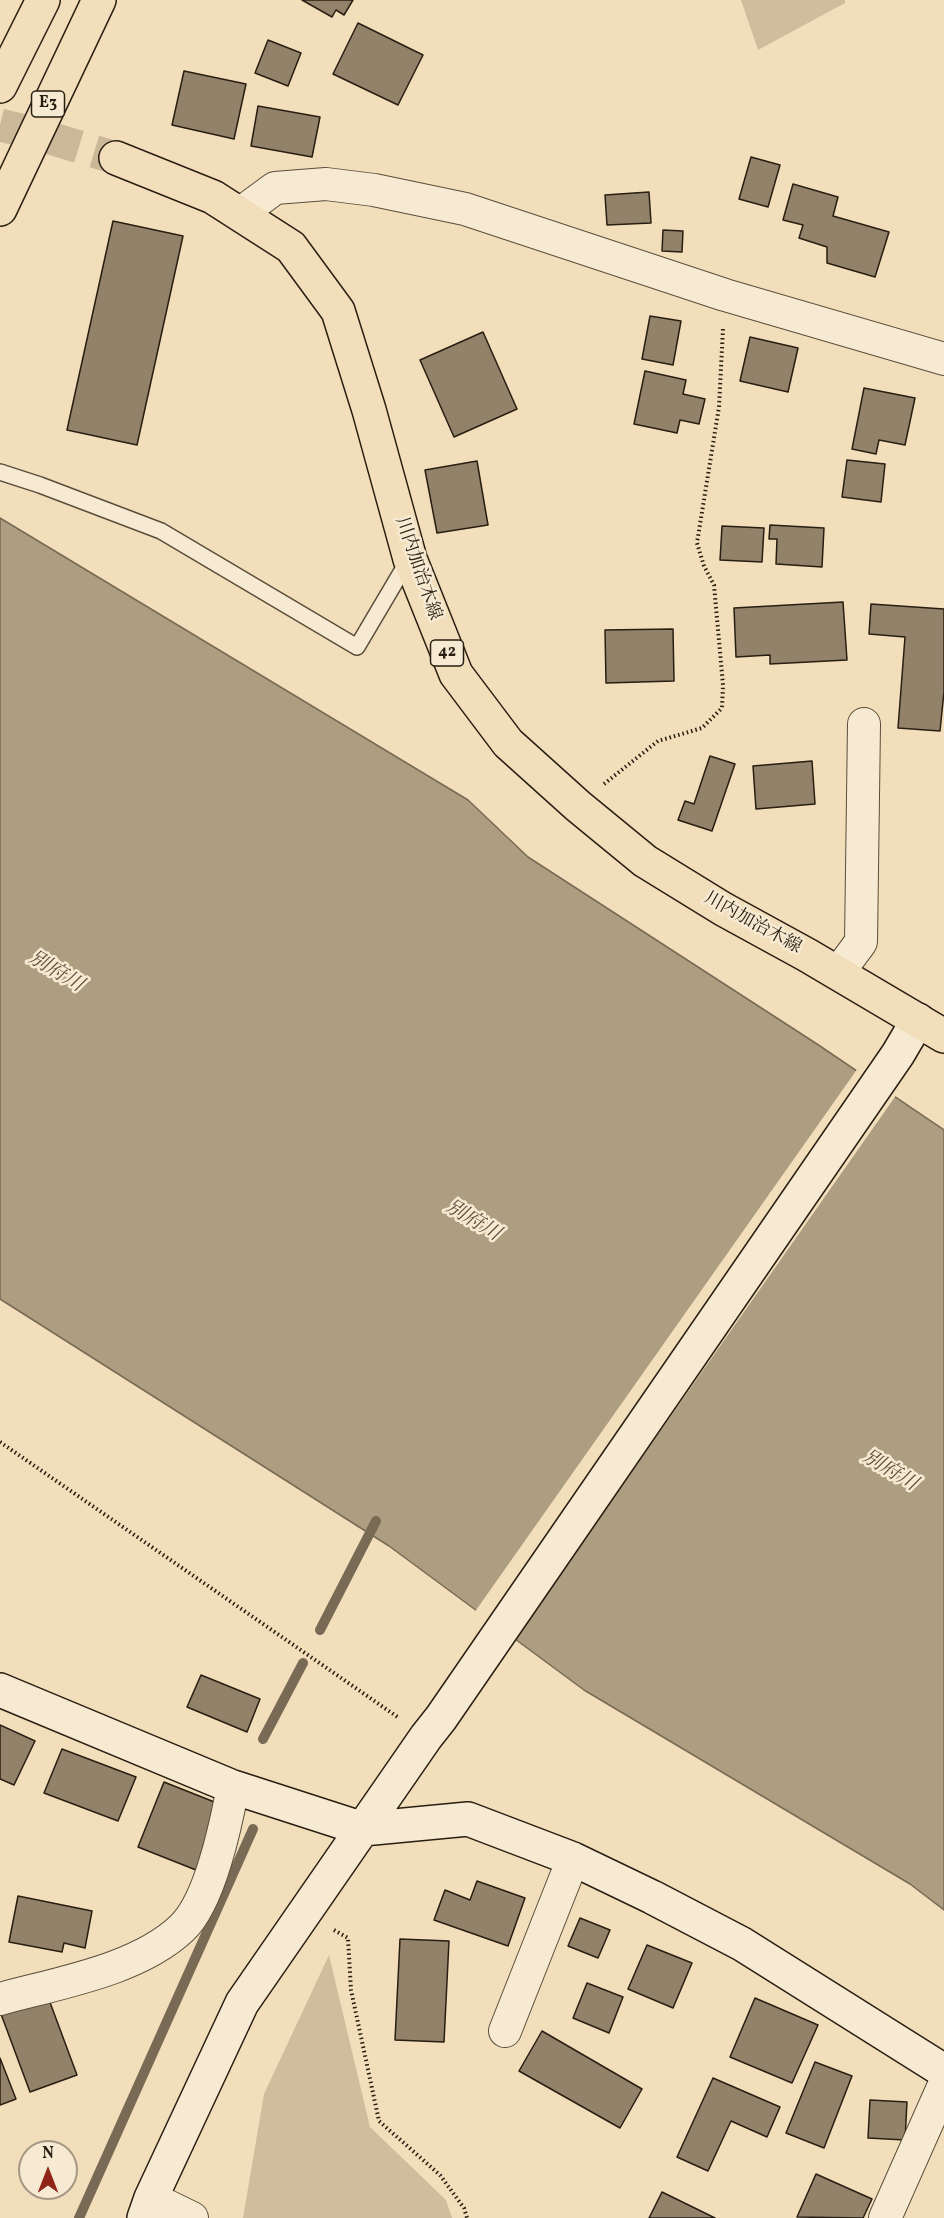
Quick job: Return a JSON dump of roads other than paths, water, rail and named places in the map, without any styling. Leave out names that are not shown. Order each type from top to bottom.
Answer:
[{"type":"main road","points":[[0,86],[43,0]]},
{"type":"main road","name":"E3","points":[[0,208],[99,0]]},
{"type":"main road","name":"川内加治木線","points":[[116,158],[213,197],[291,246],[338,311],[369,410],[410,558],[456,674],[508,743],[578,806],[645,861],[723,909],[931,1028]]},
{"type":"street","points":[[241,213],[275,188],[326,184],[374,190],[465,209],[725,295],[944,359]]},
{"type":"street","points":[[838,973],[861,942],[864,724]]},
{"type":"street","points":[[192,2218],[148,2208],[242,2003],[898,1054],[931,1028]]},
{"type":"street","points":[[0,1690],[233,1787],[363,1829],[468,1819],[573,1859],[742,1944],[944,2071]]},
{"type":"street","points":[[0,1999],[109,1969],[150,1952],[183,1927],[202,1897],[225,1829],[233,1787]]},
{"type":"street","points":[[505,2031],[573,1859]]},
{"type":"street","points":[[885,2218],[944,2085]]},
{"type":"lane","points":[[0,472],[161,531],[357,647],[410,558]]},
{"type":"water","name":"別府川","points":[[0,518],[468,800],[528,857],[817,1044],[944,1130],[944,1910],[910,1884],[584,1690],[389,1546],[0,1299]]},
{"type":"waterway","points":[[320,1630],[376,1521]]},
{"type":"waterway","points":[[263,1739],[303,1663]]},
{"type":"waterway","points":[[79,2218],[253,1829]]},
{"type":"tunnel","points":[[0,125],[116,158]]}]
